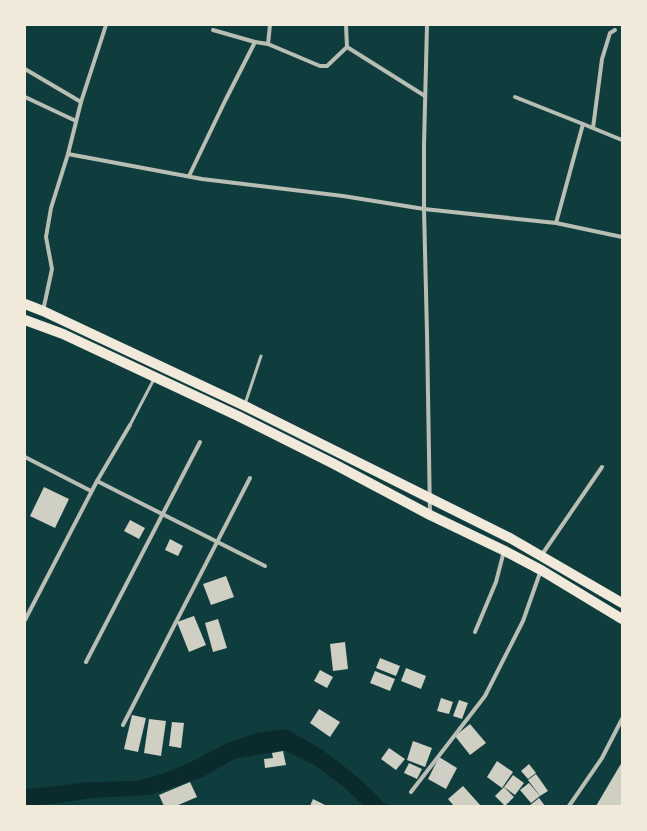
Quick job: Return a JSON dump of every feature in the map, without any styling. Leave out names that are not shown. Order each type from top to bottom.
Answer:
[{"type":"highway","points":[[25,304],[43,311],[244,406],[510,538],[622,603]]},
{"type":"highway","points":[[25,320],[63,334],[238,416],[334,464],[430,515],[541,570],[622,619]]},
{"type":"street","points":[[43,311],[52,268],[46,237],[55,193],[68,154],[81,102],[106,25]]},
{"type":"street","points":[[268,44],[270,25]]},
{"type":"street","points":[[346,25],[348,47]]},
{"type":"street","points":[[427,25],[424,209],[430,515]]},
{"type":"street","points":[[212,30],[255,42],[268,44],[320,66],[327,66],[348,47]]},
{"type":"street","points":[[593,128],[602,59],[610,33],[614,30]]},
{"type":"street","points":[[189,176],[252,45],[255,42]]},
{"type":"street","points":[[348,47],[425,96]]},
{"type":"street","points":[[25,69],[81,102]]},
{"type":"street","points":[[25,96],[76,121]]},
{"type":"street","points":[[515,96],[622,140]]},
{"type":"street","points":[[556,223],[583,124]]},
{"type":"street","points":[[68,154],[189,176],[250,185],[343,196],[424,209],[556,223],[622,237]]},
{"type":"street","points":[[25,620],[97,481],[130,425]]},
{"type":"street","points":[[86,662],[200,442]]},
{"type":"street","points":[[25,458],[92,491]]},
{"type":"street","points":[[541,556],[602,467]]},
{"type":"street","points":[[123,725],[250,478]]},
{"type":"street","points":[[97,481],[265,566]]},
{"type":"street","points":[[475,632],[496,582],[505,551]]},
{"type":"street","points":[[411,792],[485,696],[523,621],[541,570]]},
{"type":"street","points":[[569,806],[602,758],[622,719]]},
{"type":"lane","points":[[244,406],[261,356]]},
{"type":"lane","points":[[130,425],[155,377]]},
{"type":"water","points":[[286,729],[321,749],[339,762],[364,783],[387,806],[364,806],[345,788],[316,766],[284,750],[234,759],[203,777],[149,795],[92,798],[25,806],[25,788],[31,789],[89,782],[138,781],[162,774],[187,764],[225,744],[256,733]]},
{"type":"building","points":[[44,487],[69,499],[55,528],[30,516]]},
{"type":"building","points":[[130,520],[145,528],[139,539],[124,531]]},
{"type":"building","points":[[170,539],[183,546],[178,556],[165,550]]},
{"type":"building","points":[[226,576],[234,597],[211,605],[203,584]]},
{"type":"building","points":[[194,616],[206,645],[189,652],[177,622]]},
{"type":"building","points":[[218,619],[227,648],[213,652],[205,623]]},
{"type":"building","points":[[345,642],[348,669],[333,671],[330,644]]},
{"type":"building","points":[[380,658],[400,666],[396,676],[376,668]]},
{"type":"building","points":[[406,668],[426,676],[421,689],[401,681]]},
{"type":"building","points":[[320,670],[333,677],[327,688],[314,681]]},
{"type":"building","points":[[375,671],[395,679],[390,691],[370,683]]},
{"type":"building","points":[[441,698],[453,702],[449,714],[437,711]]},
{"type":"building","points":[[459,700],[468,703],[462,719],[453,716]]},
{"type":"building","points":[[319,709],[340,722],[330,737],[310,723]]},
{"type":"building","points":[[132,715],[146,718],[138,752],[124,749]]},
{"type":"building","points":[[149,719],[166,721],[161,756],[144,753]]},
{"type":"building","points":[[172,722],[184,723],[181,748],[169,746]]},
{"type":"building","points":[[470,724],[486,743],[470,755],[455,736]]},
{"type":"building","points":[[413,741],[432,748],[425,767],[407,760]]},
{"type":"building","points":[[389,748],[405,759],[396,770],[381,759]]},
{"type":"building","points":[[283,751],[286,765],[265,768],[264,759],[273,758],[272,753]]},
{"type":"building","points":[[439,757],[457,768],[446,789],[428,779]]},
{"type":"building","points":[[497,761],[513,772],[502,788],[487,777]]},
{"type":"building","points":[[622,762],[622,806],[596,806]]},
{"type":"building","points":[[409,763],[422,769],[417,779],[404,773]]},
{"type":"building","points":[[529,764],[536,773],[528,779],[521,771]]},
{"type":"building","points":[[536,774],[548,791],[540,796],[528,780]]},
{"type":"building","points":[[513,775],[524,783],[515,795],[504,787]]},
{"type":"building","points":[[190,782],[197,797],[176,806],[164,806],[159,795]]},
{"type":"building","points":[[529,783],[540,796],[531,803],[520,790]]},
{"type":"building","points":[[463,786],[481,806],[454,806],[448,799]]},
{"type":"building","points":[[504,787],[514,797],[505,806],[495,796]]},
{"type":"building","points":[[539,798],[545,806],[529,806]]},
{"type":"building","points":[[313,799],[327,806],[310,806]]}]
